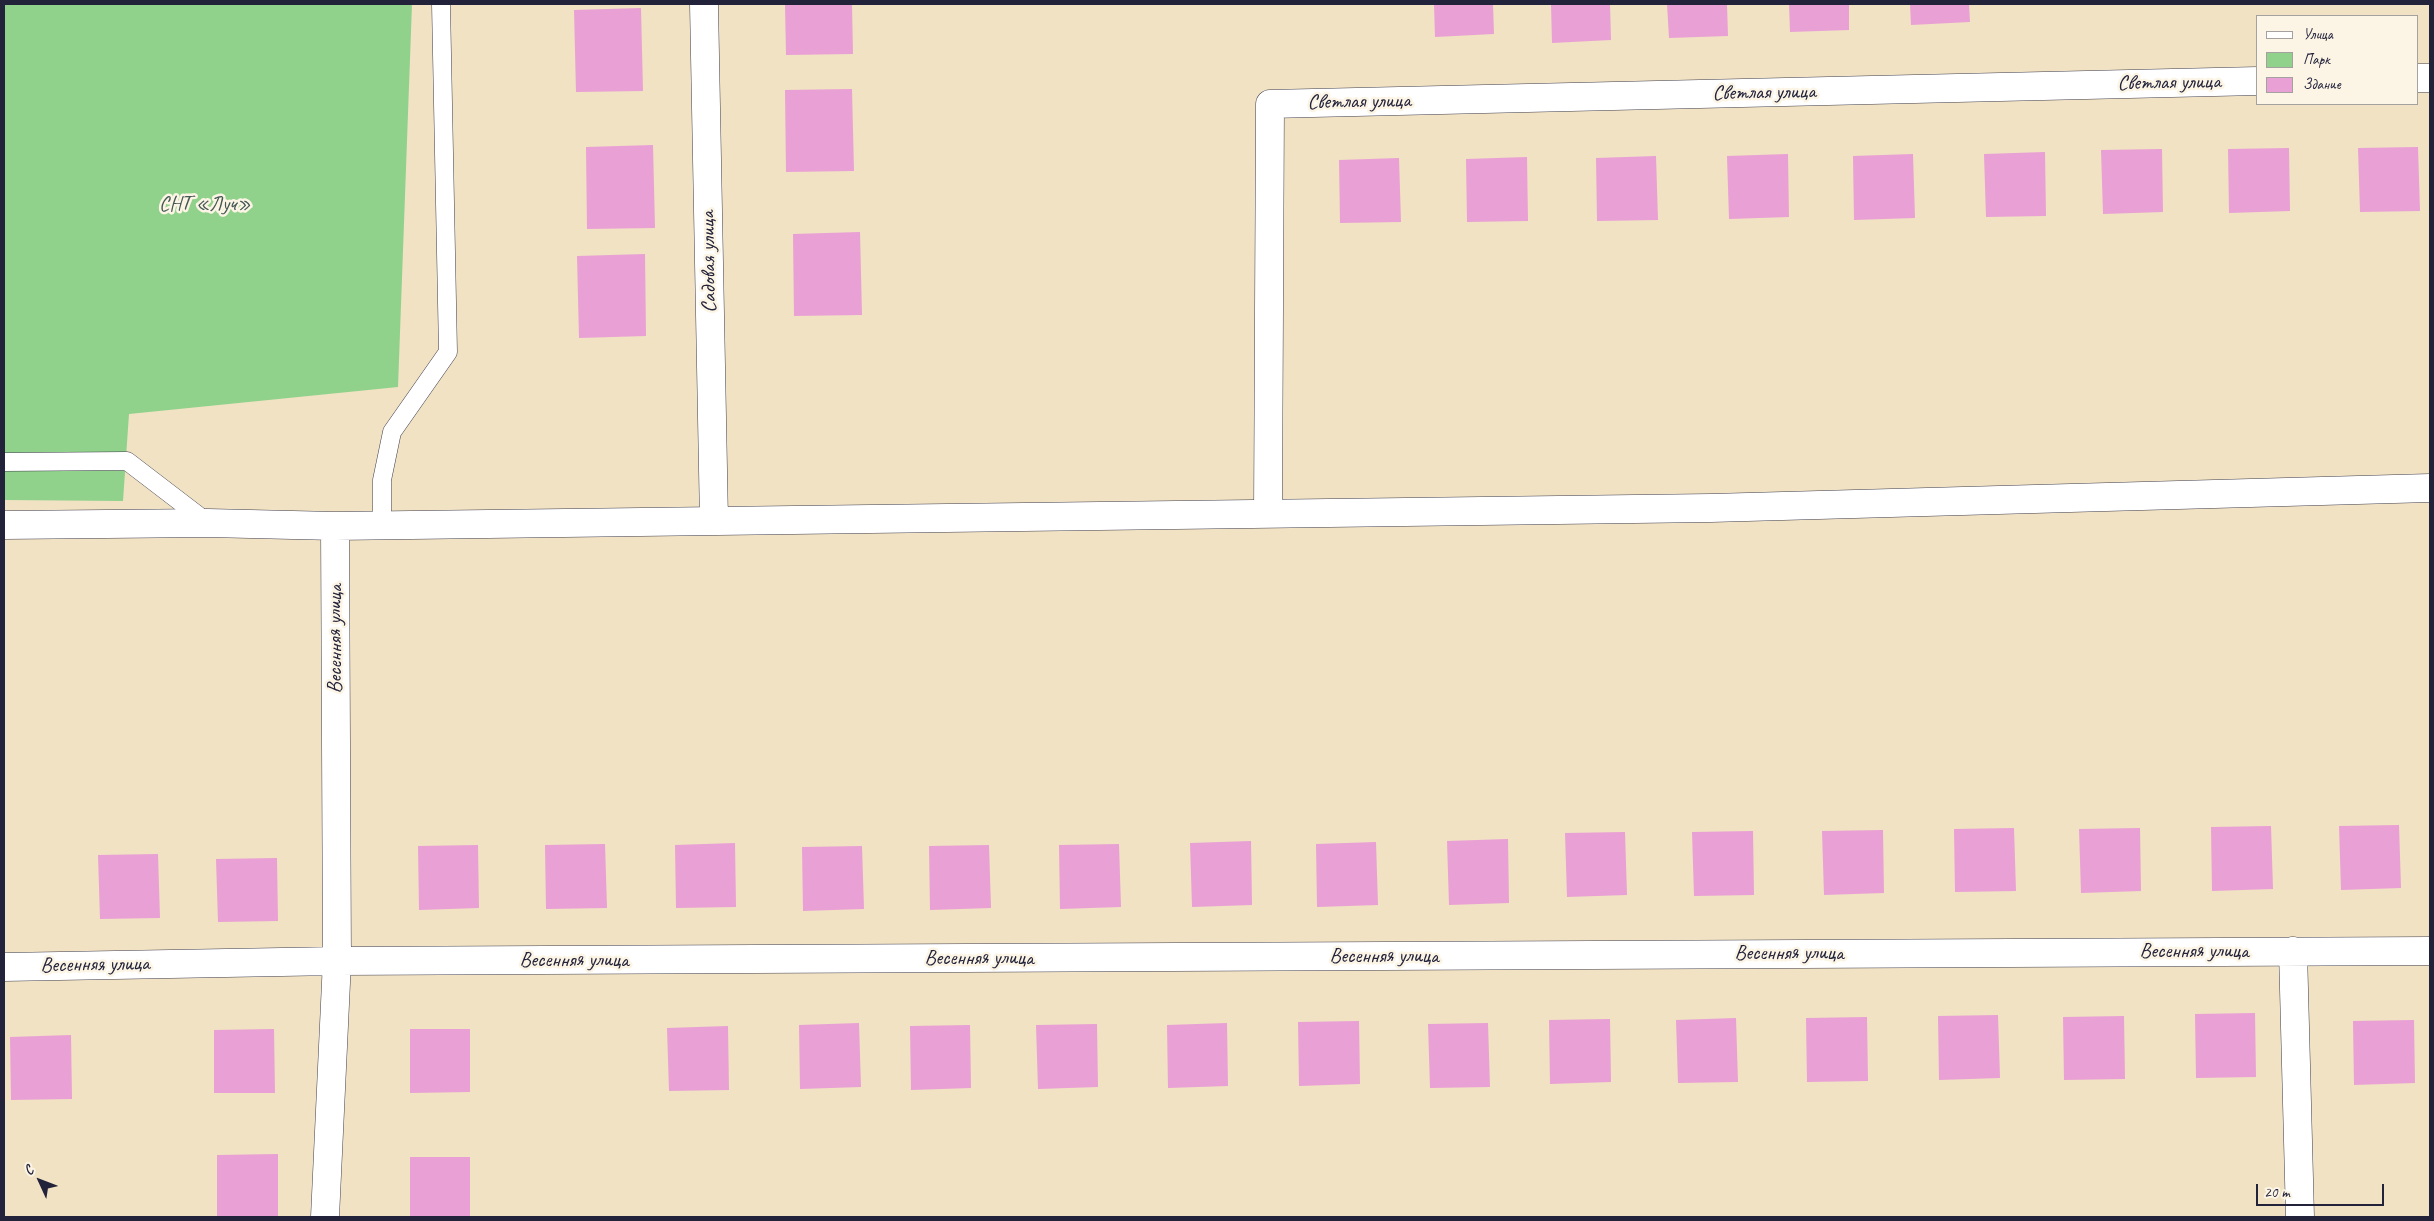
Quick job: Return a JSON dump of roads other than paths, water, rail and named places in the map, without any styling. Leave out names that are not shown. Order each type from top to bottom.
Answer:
[{"type":"street","name":"Садовая улица","points":[[704,4],[714,520]]},
{"type":"street","name":"Светлая улица","points":[[1268,514],[1270,104],[2256,82]]},
{"type":"street","points":[[4,525],[208,523],[335,526],[1711,508],[2430,488]]},
{"type":"street","name":"Весенняя улица","points":[[325,1217],[337,961],[335,526]]},
{"type":"street","points":[[2294,951],[2300,1217]]},
{"type":"street","name":"Весенняя улица","points":[[4,967],[337,961],[2430,951]]},
{"type":"lane","points":[[382,525],[382,480],[392,432],[448,352],[441,4]]},
{"type":"lane","points":[[4,462],[127,461],[208,523]]},
{"type":"park label","name":"СНТ «Луч»","points":[[205,204]]}]
